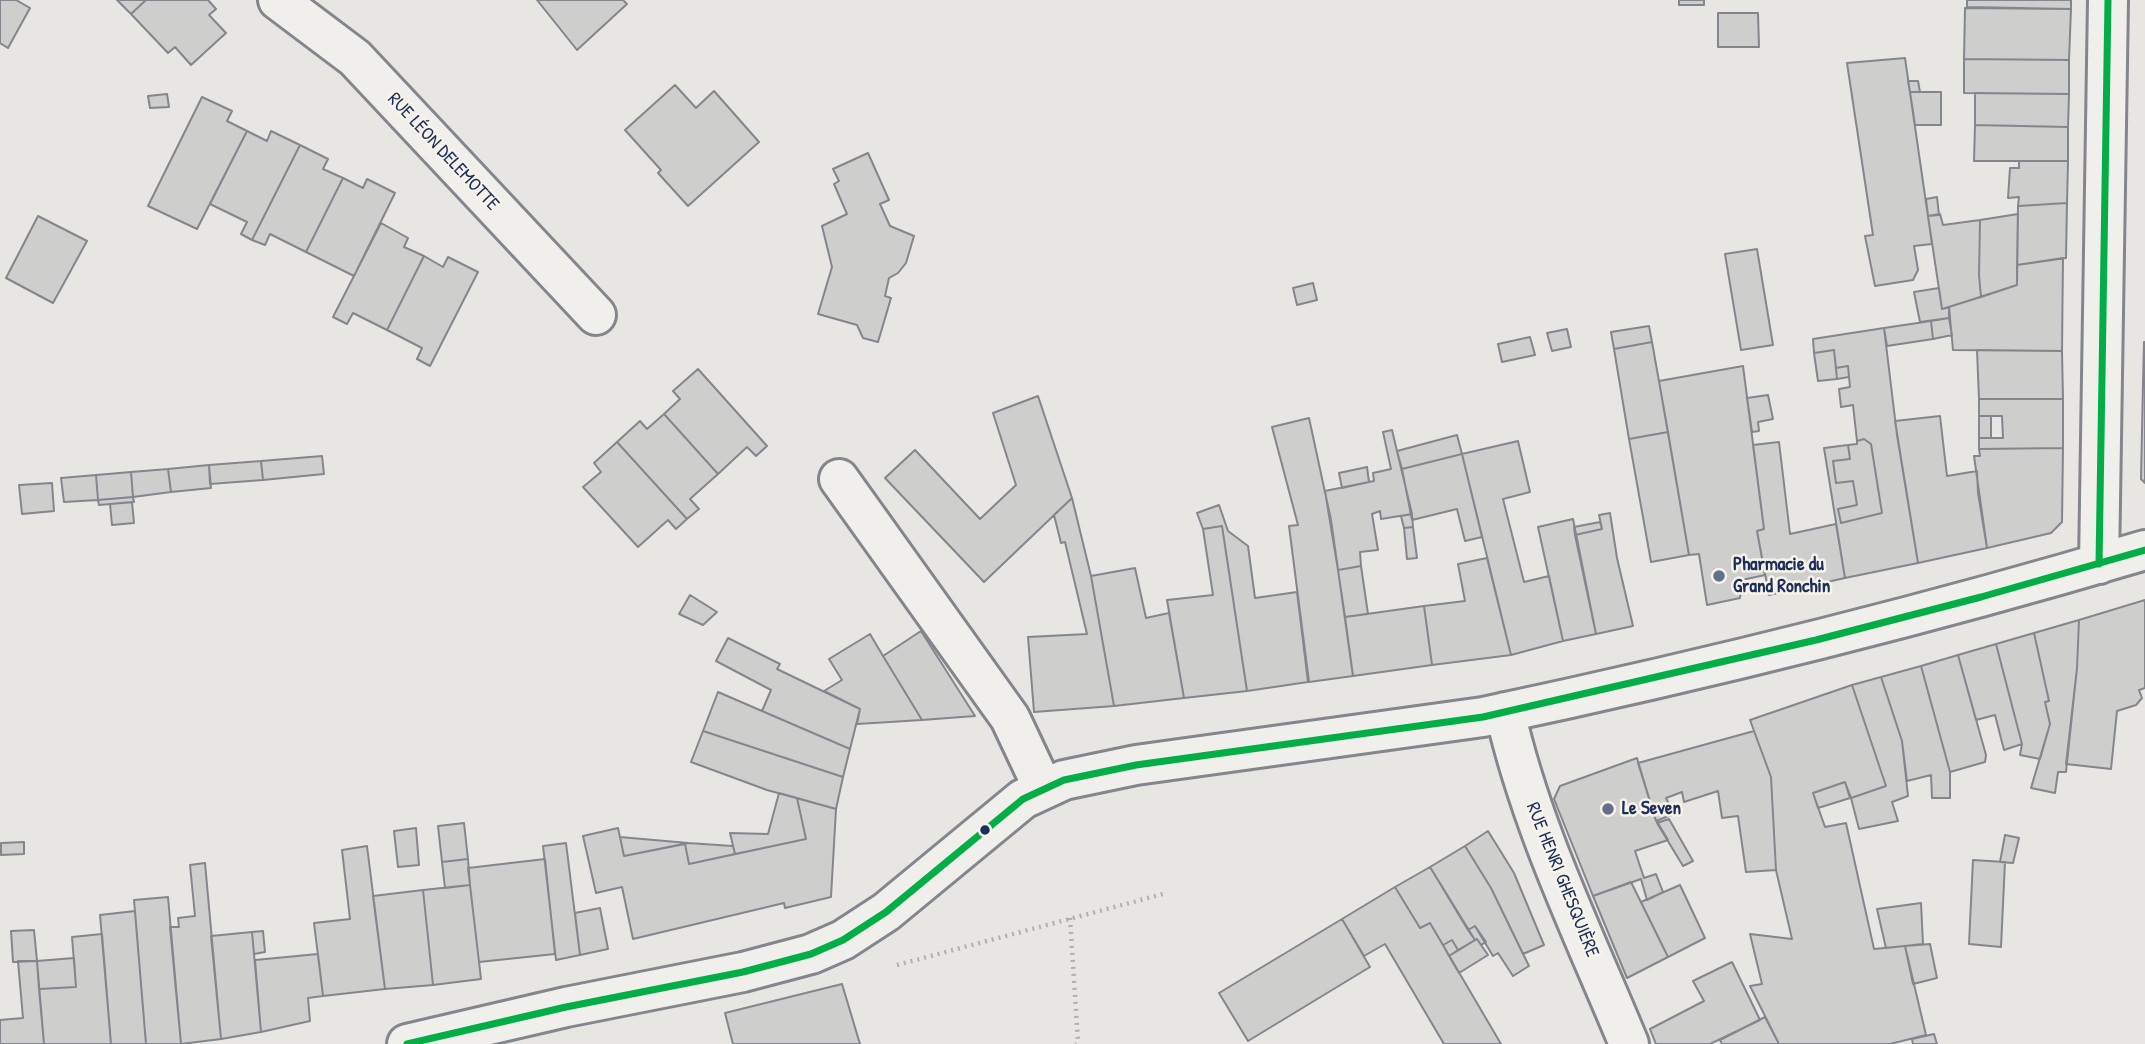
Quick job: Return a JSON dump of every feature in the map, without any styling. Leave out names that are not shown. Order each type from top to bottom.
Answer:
[{"type":"street","name":"RUE LÉON DELEMOTTE","points":[[278,0],[355,58],[596,315]]},
{"type":"street","points":[[2099,564],[2108,0]]},
{"type":"street","points":[[839,479],[1010,718],[1042,788]]},
{"type":"street","points":[[407,1044],[566,1007],[743,972],[811,954],[843,940],[886,912],[1000,817],[1042,788],[1064,780],[1136,765],[1505,712],[1786,647],[2145,551]]},
{"type":"street","name":"RUE HENRI GHESQUIÈRE","points":[[1505,712],[1517,763],[1539,824],[1629,1044]]},
{"type":"path","points":[[885,968],[1163,894]]},
{"type":"path","points":[[1070,918],[1076,1044]]},
{"type":"building","points":[[0,0],[16,0],[30,8],[8,48],[0,43]]},
{"type":"building","points":[[117,0],[146,0],[131,14]]},
{"type":"building","points":[[146,0],[208,0],[216,9],[209,15],[226,33],[191,65],[175,47],[168,53],[131,14]]},
{"type":"building","points":[[537,0],[623,0],[627,4],[577,50]]},
{"type":"building","points":[[1679,0],[1704,0],[1704,5],[1679,5]]},
{"type":"building","points":[[1967,0],[2071,0],[2071,9],[1967,7]]},
{"type":"building","points":[[1965,8],[2071,9],[2069,60],[1964,59]]},
{"type":"building","points":[[1718,13],[1758,13],[1759,47],[1718,47]]},
{"type":"building","points":[[1905,58],[1932,244],[1914,246],[1918,270],[1913,280],[1875,286],[1865,236],[1873,235],[1847,63]]},
{"type":"building","points":[[1964,59],[2069,60],[2069,94],[1964,93]]},
{"type":"building","points":[[1908,81],[1918,81],[1920,92],[1910,92]]},
{"type":"building","points":[[675,85],[696,108],[714,91],[759,142],[688,206],[658,173],[661,170],[625,130]]},
{"type":"building","points":[[1910,92],[1941,92],[1941,125],[1915,125]]},
{"type":"building","points":[[1975,93],[2069,94],[2068,127],[1975,125]]},
{"type":"building","points":[[167,94],[169,107],[150,108],[148,96]]},
{"type":"building","points":[[202,97],[232,111],[227,121],[247,131],[197,229],[148,206]]},
{"type":"building","points":[[1975,125],[2068,127],[2068,161],[1974,161]]},
{"type":"building","points":[[247,131],[267,141],[271,131],[300,145],[252,240],[241,234],[247,222],[210,204]]},
{"type":"building","points":[[300,145],[328,159],[323,169],[343,178],[306,252],[270,234],[265,245],[252,240]]},
{"type":"building","points":[[868,153],[889,200],[880,204],[890,226],[914,236],[906,263],[898,273],[889,278],[885,296],[891,298],[878,342],[863,338],[857,325],[818,314],[832,267],[822,226],[847,214],[834,184],[839,181],[833,169]]},
{"type":"building","points":[[2019,161],[2068,161],[2067,203],[2018,206],[2019,197],[2008,198],[2010,168],[2019,168]]},
{"type":"building","points":[[343,178],[363,188],[367,179],[395,193],[354,276],[306,252]]},
{"type":"building","points":[[1937,197],[1939,215],[1928,216],[1926,199]]},
{"type":"building","points":[[2067,203],[2066,258],[2017,265],[2018,206]]},
{"type":"building","points":[[1940,214],[1943,225],[1980,220],[1981,297],[1942,309],[1928,216]]},
{"type":"building","points":[[2018,214],[2017,285],[1981,297],[1980,220]]},
{"type":"building","points":[[38,216],[87,241],[53,303],[6,278]]},
{"type":"building","points":[[381,223],[408,238],[404,247],[424,256],[387,330],[353,313],[347,324],[333,317]]},
{"type":"building","points":[[1757,249],[1773,345],[1741,350],[1725,254]]},
{"type":"building","points":[[424,256],[443,267],[448,257],[478,272],[430,366],[417,359],[422,348],[387,330]]},
{"type":"building","points":[[2063,258],[2062,351],[1953,350],[1949,307],[2017,285],[2017,265]]},
{"type":"building","points":[[1313,283],[1317,300],[1297,305],[1293,288]]},
{"type":"building","points":[[1939,288],[1942,309],[1949,307],[1949,318],[1920,322],[1914,292]]},
{"type":"building","points":[[1949,318],[1952,335],[1933,339],[1931,321]]},
{"type":"building","points":[[1931,321],[1933,339],[1887,346],[1884,328]]},
{"type":"building","points":[[1649,326],[1652,342],[1614,349],[1611,332]]},
{"type":"building","points":[[1884,328],[1897,435],[1918,563],[1845,578],[1824,448],[1848,445],[1850,459],[1833,461],[1836,483],[1853,481],[1857,505],[1838,509],[1841,523],[1882,513],[1871,444],[1864,439],[1857,441],[1853,405],[1841,407],[1839,389],[1850,387],[1848,366],[1836,368],[1834,350],[1814,353],[1813,339]]},
{"type":"building","points":[[1567,329],[1571,347],[1552,351],[1547,333]]},
{"type":"building","points":[[1530,337],[1535,355],[1502,362],[1498,344]]},
{"type":"building","points":[[1652,342],[1668,432],[1629,439],[1614,349]]},
{"type":"building","points":[[2144,342],[2145,384],[2143,384]]},
{"type":"building","points":[[1834,350],[1837,379],[1818,381],[1814,353]]},
{"type":"building","points":[[1977,350],[2062,351],[2063,399],[1979,399]]},
{"type":"building","points":[[1743,366],[1764,529],[1757,531],[1765,575],[1742,580],[1740,598],[1707,605],[1699,554],[1689,555],[1659,381]]},
{"type":"building","points":[[1848,366],[1849,377],[1837,379],[1836,368]]},
{"type":"building","points":[[698,369],[767,446],[756,456],[747,447],[718,474],[664,414],[680,399],[673,391]]},
{"type":"building","points":[[2145,384],[2145,483],[2141,479]]},
{"type":"building","points":[[1768,395],[1773,419],[1758,422],[1759,431],[1752,432],[1747,398]]},
{"type":"building","points":[[1038,396],[1072,498],[984,582],[885,478],[915,450],[980,519],[1016,485],[993,413]]},
{"type":"building","points":[[1979,399],[2063,399],[2063,448],[1979,449],[1979,438],[2003,438],[2002,416],[1979,416]]},
{"type":"building","points":[[664,414],[718,474],[690,499],[699,509],[687,519],[617,442],[640,421],[647,429]]},
{"type":"building","points":[[1940,416],[1947,476],[1977,471],[1987,548],[1918,563],[1895,421]]},
{"type":"building","points":[[1979,416],[1991,416],[1991,438],[1979,438]]},
{"type":"building","points":[[1309,418],[1331,520],[1353,676],[1309,682],[1289,526],[1298,525],[1272,427]]},
{"type":"building","points":[[1392,430],[1412,514],[1381,519],[1380,511],[1372,514],[1378,550],[1360,552],[1361,566],[1338,570],[1325,491],[1374,481],[1373,473],[1391,469],[1383,432]]},
{"type":"building","points":[[1668,432],[1689,555],[1651,562],[1629,439]]},
{"type":"building","points":[[1457,435],[1462,454],[1402,469],[1397,451]]},
{"type":"building","points":[[1864,439],[1871,444],[1882,513],[1841,523],[1838,509],[1857,505],[1853,481],[1836,483],[1833,461],[1850,459],[1848,445],[1857,444],[1857,441]]},
{"type":"building","points":[[1518,441],[1530,492],[1503,499],[1524,582],[1549,576],[1563,641],[1511,655],[1462,454]]},
{"type":"building","points":[[617,442],[687,519],[676,529],[668,520],[638,547],[583,487],[601,472],[594,463]]},
{"type":"building","points":[[1779,442],[1790,534],[1836,524],[1845,578],[1769,595],[1757,531],[1764,529],[1753,445]]},
{"type":"building","points":[[2063,448],[2062,522],[2051,533],[1987,548],[1974,456],[1980,456],[1979,449]]},
{"type":"building","points":[[1462,454],[1482,537],[1465,541],[1457,509],[1412,520],[1402,469]]},
{"type":"building","points":[[322,456],[324,474],[263,480],[261,461]]},
{"type":"building","points":[[261,461],[263,480],[210,484],[209,465]]},
{"type":"building","points":[[209,465],[211,488],[171,492],[168,469]]},
{"type":"building","points":[[1367,467],[1369,482],[1342,488],[1339,473]]},
{"type":"building","points":[[168,469],[171,492],[133,497],[131,472]]},
{"type":"building","points":[[131,472],[133,497],[98,500],[96,475]]},
{"type":"building","points":[[96,475],[98,500],[64,502],[61,478]]},
{"type":"building","points":[[52,483],[54,511],[22,514],[19,485]]},
{"type":"building","points":[[133,497],[134,502],[99,505],[98,500]]},
{"type":"building","points":[[1072,498],[1091,576],[1114,706],[1034,712],[1028,637],[1087,634],[1065,542],[1061,543],[1054,515]]},
{"type":"building","points":[[132,502],[134,523],[112,525],[110,504]]},
{"type":"building","points":[[1219,505],[1228,531],[1248,546],[1255,598],[1297,592],[1308,682],[1247,691],[1222,526],[1203,529],[1197,513]]},
{"type":"building","points":[[1610,513],[1617,558],[1633,626],[1596,634],[1575,535],[1602,529],[1599,515]]},
{"type":"building","points":[[1412,514],[1413,527],[1404,528],[1401,516]]},
{"type":"building","points":[[1573,519],[1596,634],[1563,641],[1538,527]]},
{"type":"building","points":[[1600,522],[1602,529],[1575,535],[1574,527]]},
{"type":"building","points":[[1222,526],[1247,691],[1184,698],[1167,600],[1213,595],[1203,529]]},
{"type":"building","points":[[1413,527],[1417,558],[1407,559],[1404,528]]},
{"type":"building","points":[[1487,558],[1511,655],[1432,665],[1424,606],[1465,601],[1458,564]]},
{"type":"building","points":[[1361,566],[1368,614],[1345,617],[1338,570]]},
{"type":"building","points":[[1135,568],[1146,618],[1169,613],[1184,698],[1114,706],[1091,576]]},
{"type":"building","points":[[690,595],[717,612],[703,625],[679,614]]},
{"type":"building","points":[[2145,600],[2145,688],[2139,690],[2142,698],[2136,705],[2117,711],[2111,769],[2066,764],[2077,668],[2079,620]]},
{"type":"building","points":[[1424,606],[1432,665],[1353,676],[1345,617]]},
{"type":"building","points":[[2079,620],[2066,772],[2058,772],[2055,793],[2031,788],[2050,724],[2045,702],[2049,701],[2034,633]]},
{"type":"building","points":[[921,631],[975,716],[922,720],[883,656]]},
{"type":"building","points":[[2034,633],[2049,701],[2045,702],[2050,724],[2040,759],[2020,755],[2022,744],[1996,644]]},
{"type":"building","points":[[870,634],[922,720],[857,724],[860,709],[824,691],[842,680],[829,659]]},
{"type":"building","points":[[728,638],[780,664],[777,669],[860,709],[850,749],[762,711],[771,690],[716,661]]},
{"type":"building","points":[[1996,644],[2022,744],[2004,750],[1995,715],[1976,720],[1958,655]]},
{"type":"building","points":[[1958,655],[1986,755],[1985,762],[1950,772],[1921,666]]},
{"type":"building","points":[[1921,666],[1950,772],[1950,798],[1932,798],[1931,775],[1907,781],[1902,741],[1881,677]]},
{"type":"building","points":[[1881,677],[1902,741],[1908,796],[1892,802],[1898,821],[1859,829],[1851,798],[1886,786],[1852,685]]},
{"type":"building","points":[[1852,685],[1886,786],[1851,798],[1845,782],[1813,793],[1825,827],[1846,823],[1874,949],[1905,946],[1926,1035],[1890,1044],[1779,1044],[1750,986],[1762,984],[1750,934],[1792,939],[1776,870],[1771,777],[1750,720]]},
{"type":"building","points":[[718,692],[850,749],[843,777],[703,731]]},
{"type":"building","points":[[703,731],[843,777],[836,809],[767,790],[691,762]]},
{"type":"building","points":[[1754,731],[1771,777],[1776,870],[1746,872],[1738,816],[1722,818],[1718,791],[1684,802],[1682,792],[1666,798],[1674,814],[1656,821],[1638,763]]},
{"type":"building","points":[[1637,758],[1655,818],[1668,840],[1635,851],[1644,878],[1656,874],[1663,892],[1647,900],[1641,879],[1593,896],[1554,799],[1560,786]]},
{"type":"building","points":[[1845,782],[1850,798],[1818,808],[1813,793]]},
{"type":"building","points":[[779,793],[797,798],[806,839],[735,854],[730,833],[768,834]]},
{"type":"building","points":[[797,798],[836,809],[831,897],[785,908],[784,903],[633,939],[622,887],[596,893],[583,836],[618,828],[624,856],[685,844],[689,864],[806,839]]},
{"type":"building","points":[[1669,819],[1693,861],[1683,866],[1657,823]]},
{"type":"building","points":[[464,823],[468,859],[442,862],[438,826]]},
{"type":"building","points":[[416,828],[419,865],[398,867],[394,831]]},
{"type":"building","points":[[1488,831],[1514,873],[1544,945],[1523,954],[1491,888],[1465,846]]},
{"type":"building","points":[[2005,835],[2019,838],[2013,863],[2000,862]]},
{"type":"building","points":[[620,837],[688,843],[624,856]]},
{"type":"building","points":[[24,842],[24,854],[1,855],[1,843]]},
{"type":"building","points":[[566,843],[580,955],[556,960],[543,846]]},
{"type":"building","points":[[685,844],[733,846],[735,854],[689,864]]},
{"type":"building","points":[[367,846],[385,989],[323,996],[314,923],[350,919],[342,850]]},
{"type":"building","points":[[1465,846],[1491,888],[1529,966],[1513,976],[1498,953],[1493,956],[1475,926],[1468,930],[1430,867]]},
{"type":"building","points":[[468,859],[470,885],[445,888],[442,862]]},
{"type":"building","points":[[545,859],[555,954],[479,962],[468,868]]},
{"type":"building","points":[[1973,860],[2005,862],[2001,947],[1969,944]]},
{"type":"building","points":[[205,863],[221,1039],[181,1044],[170,927],[179,927],[178,918],[195,916],[190,865]]},
{"type":"building","points":[[1430,867],[1475,940],[1458,950],[1452,940],[1443,945],[1430,923],[1420,928],[1395,887]]},
{"type":"building","points":[[1631,882],[1668,957],[1627,978],[1593,896]]},
{"type":"building","points":[[470,885],[481,979],[433,985],[423,890]]},
{"type":"building","points":[[1680,885],[1705,938],[1668,957],[1641,902]]},
{"type":"building","points":[[1395,887],[1420,928],[1430,923],[1501,1044],[1444,1044],[1385,944],[1364,956],[1342,919]]},
{"type":"building","points":[[423,890],[433,985],[385,989],[373,896]]},
{"type":"building","points":[[168,897],[181,1044],[146,1044],[134,900]]},
{"type":"building","points":[[1921,903],[1923,944],[1886,948],[1877,909]]},
{"type":"building","points":[[600,908],[608,949],[580,955],[575,913]]},
{"type":"building","points":[[135,911],[146,1044],[111,1044],[100,915]]},
{"type":"building","points":[[1342,919],[1370,967],[1248,1041],[1219,993]]},
{"type":"building","points":[[1475,926],[1486,942],[1481,945],[1468,930]]},
{"type":"building","points":[[34,930],[37,961],[13,962],[11,931]]},
{"type":"building","points":[[263,931],[265,952],[254,954],[252,932]]},
{"type":"building","points":[[252,932],[261,1032],[221,1039],[211,936]]},
{"type":"building","points":[[102,934],[111,1044],[44,1044],[39,989],[76,987],[72,937]]},
{"type":"building","points":[[1477,939],[1488,955],[1459,973],[1449,956]]},
{"type":"building","points":[[1452,940],[1458,950],[1449,956],[1443,945]]},
{"type":"building","points":[[1930,944],[1937,978],[1913,984],[1905,946]]},
{"type":"building","points":[[318,954],[323,996],[308,998],[310,1021],[261,1032],[255,960]]},
{"type":"building","points":[[74,958],[76,987],[39,989],[37,961]]},
{"type":"building","points":[[18,961],[37,961],[44,1044],[0,1044],[0,1020],[23,1018]]},
{"type":"building","points":[[1732,962],[1760,1020],[1710,1044],[1656,1044],[1650,1029],[1704,1001],[1693,981]]},
{"type":"building","points":[[842,984],[860,1044],[733,1044],[725,1013]]},
{"type":"building","points":[[1765,1017],[1779,1044],[1722,1044],[1720,1040]]},
{"type":"building","points":[[1934,1034],[1937,1044],[1913,1044],[1912,1039]]},
{"type":"transit line","points":[[2099,564],[2108,0]]},
{"type":"transit line","points":[[407,1044],[566,1007],[743,972],[811,954],[843,940],[886,912],[1023,799],[1064,780],[1136,765],[1483,717],[1816,640],[2145,550]]},
{"type":"place","name":"Pharmacie du Grand Ronchin","points":[[1719,576]]},
{"type":"place","name":"Le Seven","points":[[1608,809]]}]
